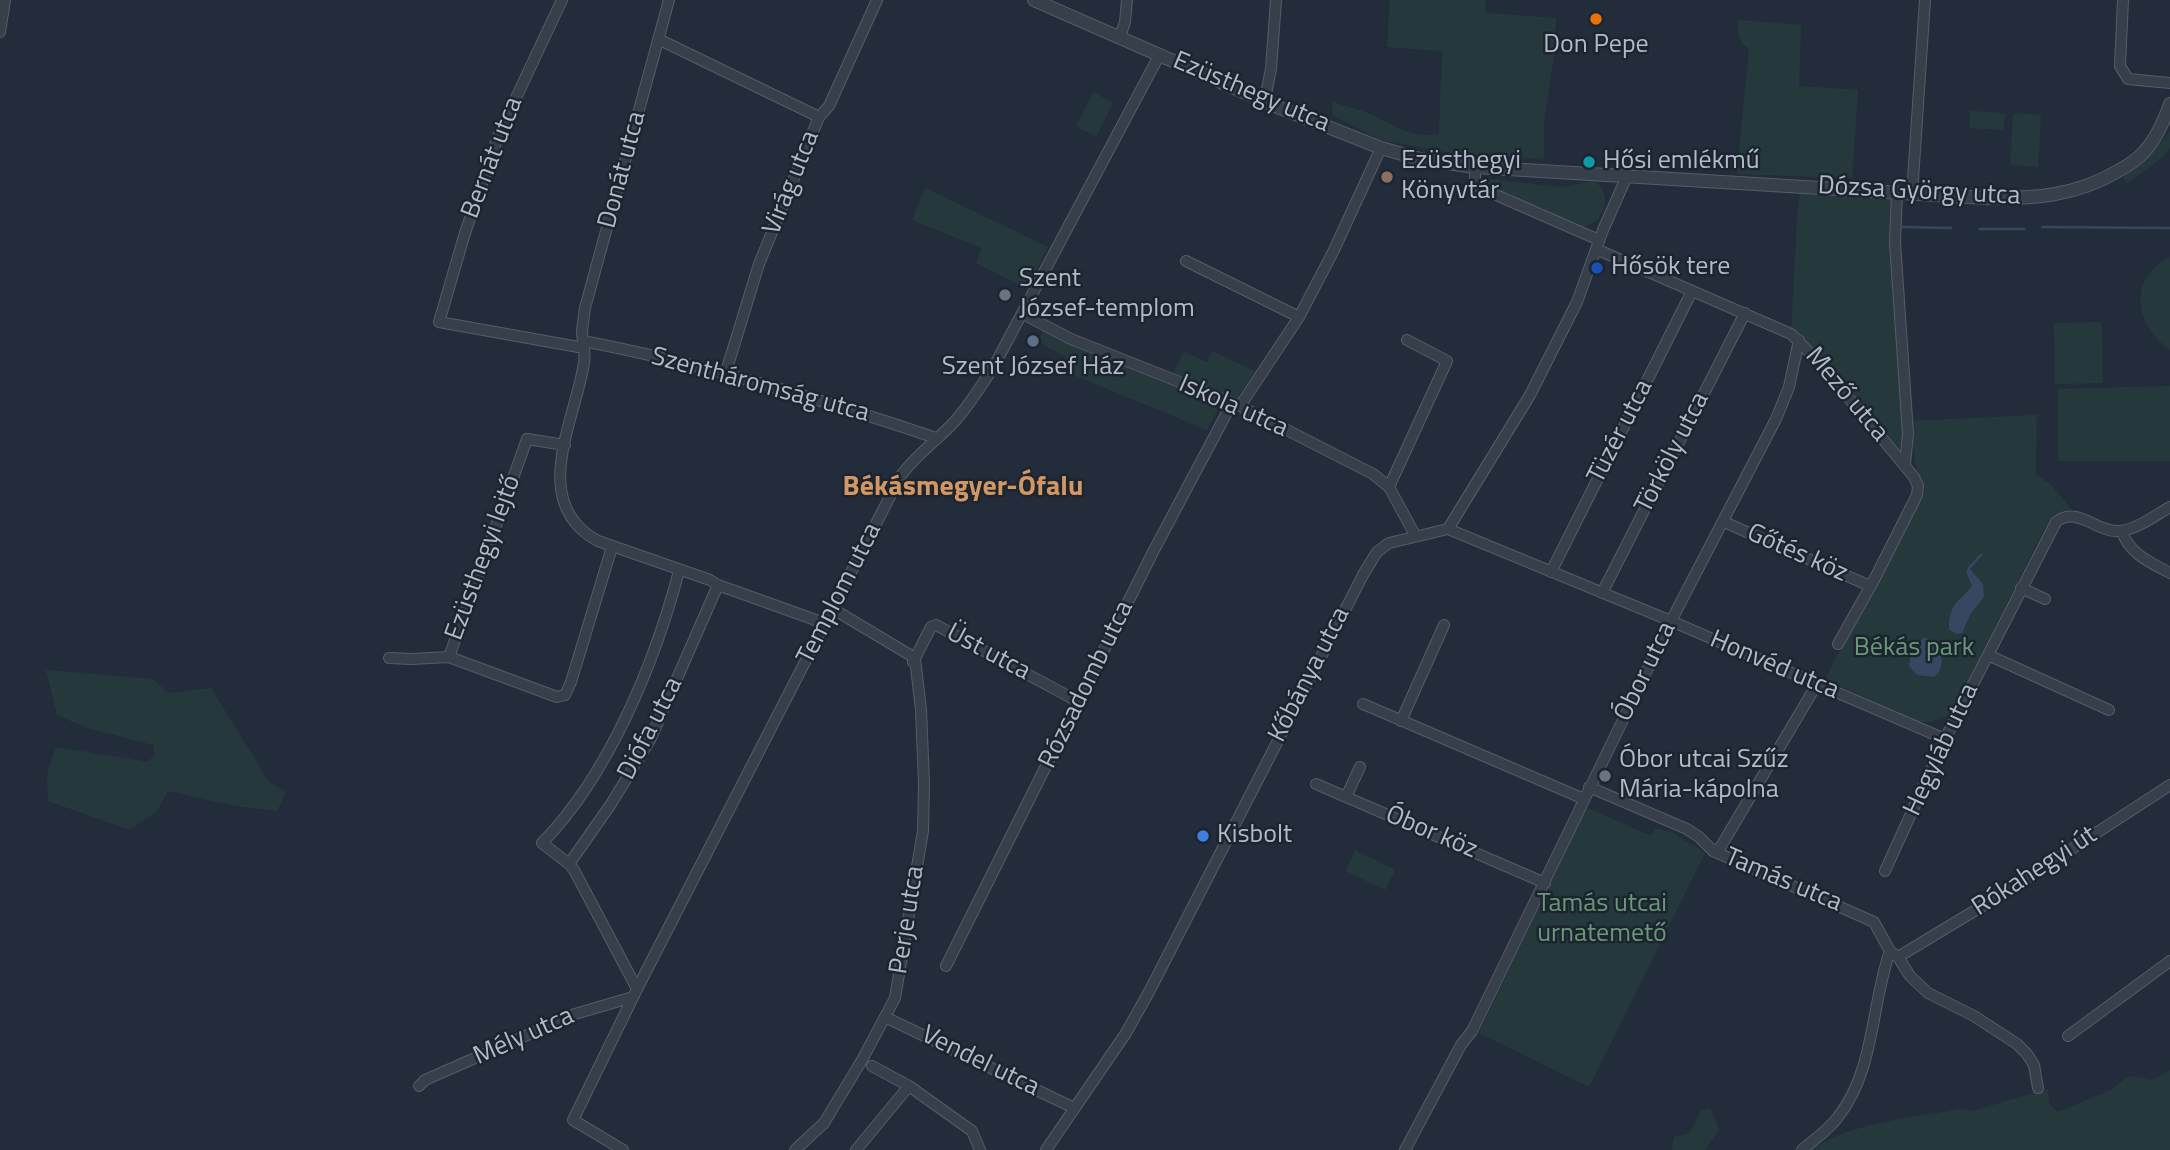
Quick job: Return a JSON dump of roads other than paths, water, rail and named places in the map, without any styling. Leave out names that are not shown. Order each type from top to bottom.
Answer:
[{"type":"street","points":[[0,32],[5,0]]},
{"type":"street","name":"Bernát utca","points":[[439,322],[465,233],[499,134],[562,0]]},
{"type":"street","name":"Donát utca","points":[[669,0],[585,308],[584,350],[559,482],[568,514],[583,533],[612,547],[824,623]]},
{"type":"street","name":"Virág utca","points":[[726,374],[759,264],[819,117],[829,106],[877,0]]},
{"type":"street","name":"Ezüsthegy utca","points":[[1034,0],[1265,99],[1280,108],[1381,148],[1420,159],[1475,167],[1628,176]]},
{"type":"street","points":[[1120,37],[1125,22],[1127,0]]},
{"type":"street","points":[[1265,99],[1272,66],[1276,0]]},
{"type":"street","points":[[1912,194],[1925,0]]},
{"type":"street","points":[[2123,0],[2120,66],[2128,79],[2170,82]]},
{"type":"street","points":[[658,39],[819,117]]},
{"type":"street","name":"Templom utca","points":[[623,1150],[573,1120],[635,993],[900,477],[911,461],[953,423],[975,396],[1023,314],[1160,54]]},
{"type":"street","name":"Dózsa György utca","points":[[1628,176],[2010,199],[2050,196],[2082,188],[2115,173],[2143,153],[2158,132],[2170,104]]},
{"type":"street","name":"Rózsadomb utca","points":[[946,966],[1153,552],[1235,406],[1298,317],[1334,252],[1381,148]]},
{"type":"street","points":[[1475,167],[1475,182],[1480,188],[1598,244]]},
{"type":"street","points":[[1448,529],[1530,395],[1577,302],[1598,244],[1628,176]]},
{"type":"street","points":[[1897,193],[1896,252],[1908,434],[1905,464]]},
{"type":"street","name":"Mező utca","points":[[1598,244],[1692,291],[1791,334],[1905,464],[1918,486],[1917,495],[1838,644]]},
{"type":"street","points":[[1186,261],[1298,317]]},
{"type":"street","name":"Tüzér utca","points":[[1551,572],[1692,291]]},
{"type":"street","name":"Törköly utca","points":[[1602,593],[1745,313]]},
{"type":"street","name":"Iskola utca","points":[[1023,314],[1071,339],[1235,406],[1373,474],[1389,487],[1415,535]]},
{"type":"street","name":"Szentháromság utca","points":[[439,322],[726,374],[839,405],[936,438]]},
{"type":"street","points":[[1389,487],[1447,361],[1407,340]]},
{"type":"street","name":"Óbor utca","points":[[1405,1150],[1461,1045],[1472,1031],[1671,621],[1784,402],[1798,340]]},
{"type":"street","name":"Ezüsthegyi lejtő","points":[[390,658],[449,657],[527,439],[565,445]]},
{"type":"street","points":[[2170,507],[2122,531],[2125,540],[2140,556],[2170,573]]},
{"type":"street","name":"Hegyláb utca","points":[[1885,871],[1945,739],[2051,529],[2060,519],[2073,516],[2102,528],[2122,531]]},
{"type":"street","name":"Gőtés köz","points":[[1724,522],[1870,586]]},
{"type":"street","name":"Kőbánya utca","points":[[1046,1150],[1126,1033],[1150,990],[1364,573],[1386,544],[1448,529]]},
{"type":"street","name":"Honvéd utca","points":[[1448,529],[1945,739]]},
{"type":"street","points":[[449,657],[557,696],[565,695],[612,547]]},
{"type":"street","points":[[635,993],[569,864],[542,843],[574,807],[610,746],[657,646],[679,571]]},
{"type":"street","name":"Diófa utca","points":[[569,864],[611,804],[650,740],[718,585]]},
{"type":"street","points":[[2021,588],[2045,599]]},
{"type":"street","points":[[833,609],[914,660]]},
{"type":"street","name":"Üst utca","points":[[914,660],[931,627],[936,625],[1079,702]]},
{"type":"street","points":[[1401,721],[1444,625]]},
{"type":"street","points":[[1988,655],[2109,710]]},
{"type":"street","name":"Perje utca","points":[[795,1150],[824,1123],[895,998],[923,831],[921,710],[914,660]]},
{"type":"street","points":[[1713,851],[1720,848],[1817,684]]},
{"type":"street","points":[[1363,704],[1584,799]]},
{"type":"street","points":[[1346,797],[1360,767]]},
{"type":"street","name":"Óbor köz","points":[[1316,784],[1545,883]]},
{"type":"street","name":"Rókahegyi út","points":[[1894,954],[2004,893],[2170,785]]},
{"type":"street","name":"Tamás utca","points":[[1589,788],[1687,829],[1699,836],[1713,851],[1865,916],[1879,928],[1910,976],[1928,993],[1974,1016],[2017,1044],[2034,1065],[2038,1088]]},
{"type":"street","points":[[1802,1150],[1832,1125],[1855,1089],[1894,954]]},
{"type":"street","points":[[2068,1036],[2170,961]]},
{"type":"street","name":"Mély utca","points":[[419,1086],[425,1080],[576,1014],[635,993]]},
{"type":"street","name":"Vendel utca","points":[[885,1017],[1074,1108]]},
{"type":"street","points":[[872,1066],[909,1086],[972,1131],[980,1150]]},
{"type":"street","points":[[856,1150],[909,1086]]},
{"type":"water","points":[[1969,568],[1983,584],[1984,597],[1971,613],[1962,633],[1956,634],[1949,629],[1949,620],[1953,608],[1972,586],[1966,571]]},
{"type":"water","points":[[1924,637],[1938,644],[1941,653],[1941,666],[1934,677],[1917,675],[1909,666],[1911,653]]},
{"type":"waterway","points":[[1903,227],[1951,228]]},
{"type":"waterway","points":[[2042,227],[2170,228]]},
{"type":"waterway","points":[[1980,229],[2024,229]]},
{"type":"waterway","points":[[1969,568],[1981,555]]},
{"type":"place","name":"Don Pepe","points":[[1596,19]]},
{"type":"place","name":"Hősi emlékmű","points":[[1589,162]]},
{"type":"place","name":"Ezüsthegyi Könyvtár","points":[[1387,177]]},
{"type":"place","name":"Hősök tere","points":[[1597,268]]},
{"type":"place","name":"Szent József-templom","points":[[1005,295]]},
{"type":"place","name":"Szent József Ház","points":[[1033,341]]},
{"type":"place","name":"Óbor utcai Szűz Mária-kápolna","points":[[1605,776]]},
{"type":"place","name":"Kisbolt","points":[[1203,836]]},
{"type":"district","name":"Békásmegyer-Ófalu","points":[[963,488]]},
{"type":"park label","name":"Békás park","points":[[1914,649]]},
{"type":"park label","name":"Tamás utcai urnatemető","points":[[1602,920]]}]
